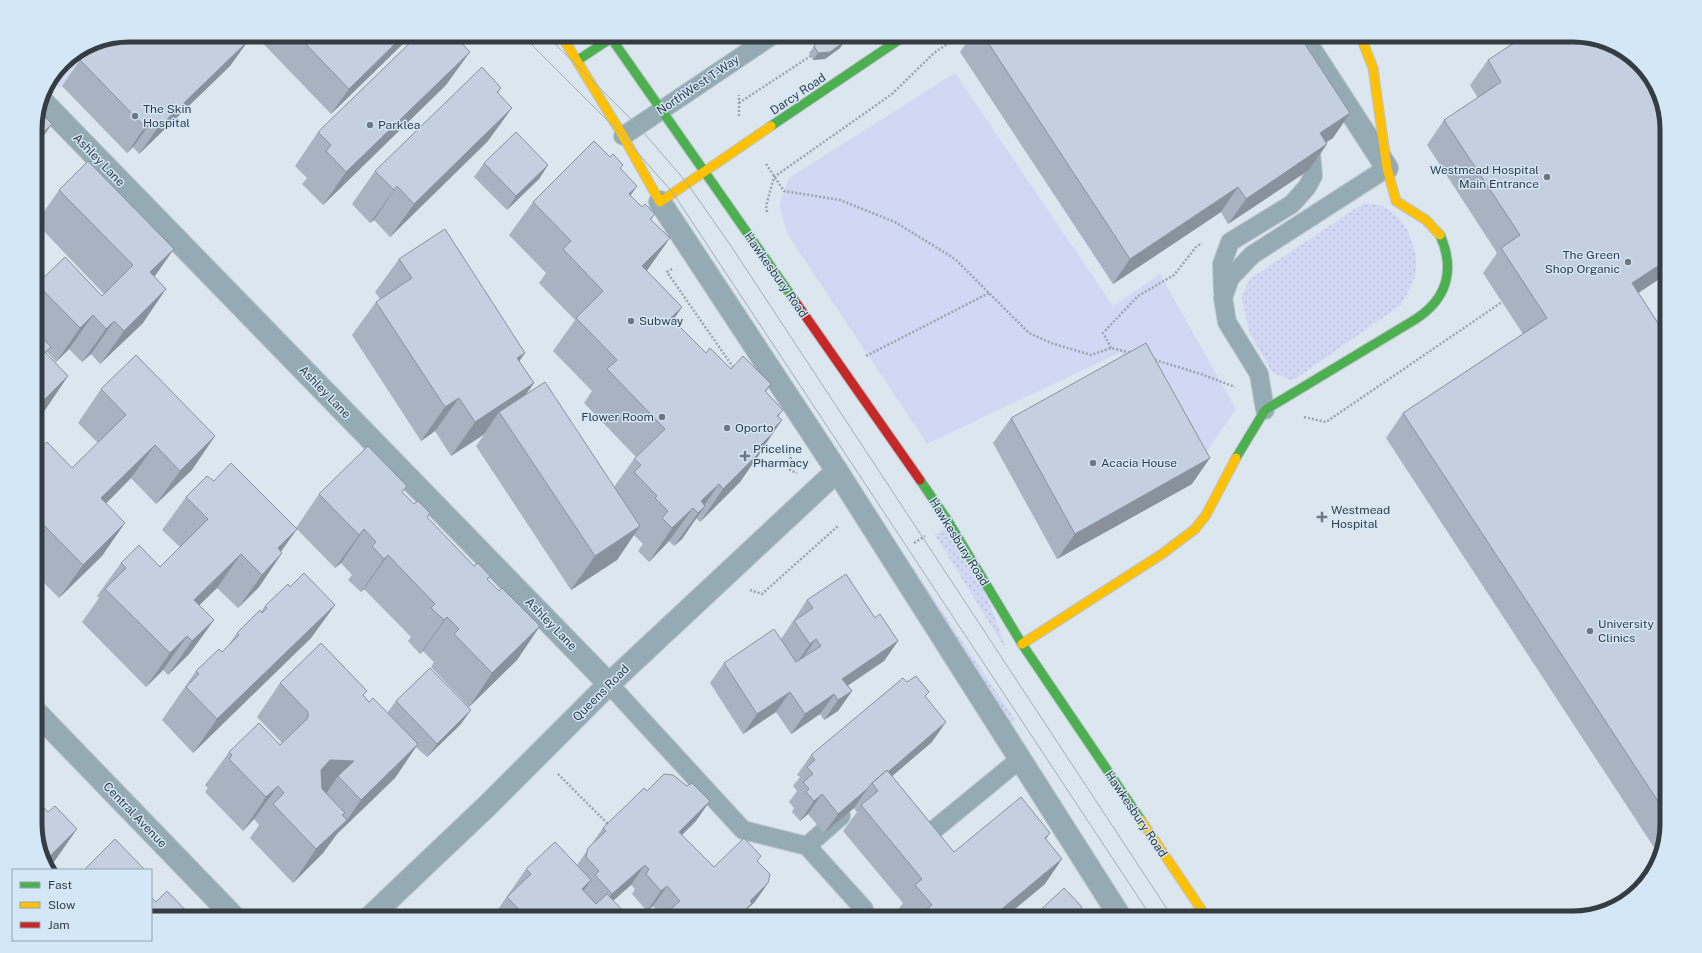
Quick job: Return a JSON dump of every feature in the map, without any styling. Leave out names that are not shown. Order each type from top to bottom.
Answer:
[{"type":"street","points":[[566,42],[623,136],[660,202],[837,471],[1019,760],[1116,911]]},
{"type":"street","points":[[578,60],[604,42]]},
{"type":"street","name":"Hawkesbury Road","points":[[616,42],[703,172],[948,521],[1022,644],[1202,911]]},
{"type":"street","name":"Darcy Road","points":[[703,172],[896,42]]},
{"type":"street","points":[[1306,42],[1387,168]]},
{"type":"street","points":[[1022,644],[1162,554],[1195,529],[1206,515],[1230,467],[1265,410],[1427,312],[1439,299],[1446,282],[1446,254],[1442,239],[1430,224],[1396,201],[1387,168],[1373,68],[1363,42]]},
{"type":"street","name":"Ashley Lane","points":[[46,105],[609,684]]},
{"type":"street","points":[[660,202],[703,172]]},
{"type":"street","name":"Queens Road","points":[[376,911],[498,796],[609,684],[837,471]]},
{"type":"street","name":"Central Avenue","points":[[42,718],[227,911]]},
{"type":"lane","name":"NorthWest T-Way","points":[[623,136],[763,42]]},
{"type":"lane","points":[[1265,410],[1259,374],[1227,322],[1223,298],[1222,264],[1230,242],[1292,204],[1307,187],[1313,176],[1311,152]]},
{"type":"lane","points":[[1223,298],[1230,278],[1252,255],[1387,168]]},
{"type":"lane","points":[[609,684],[743,830],[807,846],[864,909],[862,911]]},
{"type":"lane","points":[[904,825],[919,842],[1019,760]]},
{"type":"lane","points":[[807,846],[854,804]]},
{"type":"path","points":[[774,176],[892,94],[934,53],[950,42]]},
{"type":"path","points":[[739,103],[814,54]]},
{"type":"path","points":[[739,95],[739,118]]},
{"type":"path","points":[[762,158],[784,191],[840,200],[895,222],[955,259],[1029,333],[1051,343],[1092,355],[1111,348],[1132,354]]},
{"type":"path","points":[[1111,348],[1103,333],[1138,296],[1174,275],[1196,247],[1208,239]]},
{"type":"path","points":[[667,272],[734,368]]},
{"type":"path","points":[[866,357],[988,293]]},
{"type":"path","points":[[1299,416],[1326,422],[1502,302]]},
{"type":"path","points":[[1154,360],[1233,385]]},
{"type":"path","points":[[788,447],[791,460],[790,470]]},
{"type":"path","points":[[762,594],[838,526],[834,520]]},
{"type":"path","points":[[558,774],[611,827]]},
{"type":"shaded area","points":[[102,47],[60,88],[55,83],[72,64],[85,54]]},
{"type":"shaded area","points":[[955,73],[1113,306],[1160,274],[1236,409],[1196,467],[1121,352],[927,444],[788,235],[779,205],[789,178]]},
{"type":"shaded area","points":[[1364,203],[1376,204],[1386,208],[1403,224],[1409,234],[1416,256],[1416,268],[1412,283],[1406,296],[1401,305],[1295,379],[1290,380],[1273,373],[1249,332],[1242,295],[1250,279]]},
{"type":"shaded area","points":[[944,528],[988,599],[1007,651],[935,535]]},
{"type":"shaded area","points":[[904,554],[1015,720],[1006,725],[896,560]]},
{"type":"building","name":"The Skin Hospital","points":[[123,42],[247,42],[157,129],[151,122],[145,127],[80,60],[88,53],[96,49]]},
{"type":"building","points":[[304,42],[397,42],[349,89]]},
{"type":"building","name":"Parklea","points":[[411,42],[461,42],[470,52],[346,172],[326,151],[331,145],[318,132]]},
{"type":"building","points":[[817,42],[844,42],[830,52],[818,53],[814,46]]},
{"type":"building","points":[[988,42],[1304,42],[1350,113],[1320,133],[1327,144],[1246,199],[1238,187],[1130,259]]},
{"type":"building","points":[[1515,42],[1573,42],[1596,45],[1617,54],[1635,67],[1651,90],[1658,112],[1660,123],[1660,265],[1632,283],[1660,326],[1660,804],[1403,413],[1547,318],[1501,248],[1520,235],[1444,120],[1501,82],[1488,60]]},
{"type":"building","points":[[482,67],[501,88],[497,92],[512,108],[414,204],[397,186],[394,190],[375,171]]},
{"type":"building","points":[[43,115],[52,124],[42,133]]},
{"type":"building","points":[[516,132],[548,165],[516,196],[484,163]]},
{"type":"building","points":[[594,141],[610,157],[613,154],[623,165],[620,168],[637,186],[629,194],[642,207],[645,204],[655,214],[650,219],[670,238],[642,266],[682,307],[671,318],[706,353],[710,348],[731,369],[743,356],[771,384],[765,391],[783,410],[777,416],[782,420],[771,431],[773,433],[760,446],[763,449],[723,489],[719,484],[701,501],[705,506],[698,513],[693,508],[672,528],[662,518],[668,511],[655,498],[657,496],[634,472],[641,465],[634,459],[665,429],[607,369],[617,360],[576,318],[603,291],[563,249],[571,241],[533,202]]},
{"type":"building","points":[[88,161],[174,249],[150,272],[166,289],[124,331],[114,321],[106,329],[93,315],[80,328],[42,289],[42,279],[65,257],[102,296],[133,265],[59,190]]},
{"type":"building","points":[[445,229],[525,353],[517,358],[534,383],[475,422],[459,398],[445,407],[376,302],[412,278],[399,259]]},
{"type":"building","points":[[42,337],[51,347],[45,352],[68,376],[42,402]]},
{"type":"building","name":"Acacia House","points":[[1146,343],[1210,458],[1075,534],[1011,418]]},
{"type":"building","points":[[136,355],[215,436],[180,471],[155,445],[101,498],[125,523],[83,565],[42,523],[42,447],[47,442],[72,468],[126,415],[101,389]]},
{"type":"building","points":[[545,382],[640,526],[595,556],[499,412]]},
{"type":"building","points":[[368,446],[407,486],[402,492],[414,504],[418,501],[430,513],[427,517],[474,566],[478,563],[490,576],[487,579],[499,591],[502,588],[540,626],[492,673],[454,634],[459,629],[447,617],[444,620],[431,608],[435,604],[388,555],[384,559],[372,546],[376,542],[364,529],[359,535],[319,494]]},
{"type":"building","points":[[231,463],[297,529],[278,548],[282,553],[262,575],[241,554],[194,600],[214,620],[192,641],[187,636],[170,653],[105,589],[126,568],[121,563],[139,545],[160,567],[208,519],[186,497],[207,476],[214,481]]},
{"type":"building","points":[[304,573],[335,605],[217,719],[186,687],[199,674],[196,671],[219,649],[222,652],[239,635],[237,633],[260,610],[262,613],[267,608],[265,606],[288,584],[290,587]]},
{"type":"building","points":[[846,574],[875,618],[880,614],[898,641],[842,679],[852,691],[838,700],[834,694],[805,714],[790,692],[757,714],[724,663],[774,629],[796,662],[821,646],[816,639],[810,644],[794,621],[813,608],[807,600]]},
{"type":"building","points":[[321,643],[367,691],[363,695],[369,702],[373,698],[418,744],[361,800],[338,776],[354,761],[330,760],[321,770],[322,789],[345,813],[342,815],[347,820],[316,849],[273,804],[284,793],[278,786],[266,797],[229,759],[232,755],[229,752],[259,723],[280,745],[308,718],[308,712],[280,683]]},
{"type":"building","points":[[430,668],[471,710],[437,744],[396,701]]},
{"type":"building","points":[[916,676],[929,692],[925,696],[946,722],[888,772],[887,770],[838,814],[822,794],[814,801],[806,792],[809,789],[803,782],[813,774],[807,767],[815,760],[811,755],[903,678],[907,682]]},
{"type":"building","points":[[887,770],[954,852],[1021,797],[1050,833],[1045,838],[1062,859],[999,911],[925,911],[932,905],[915,885],[922,879],[861,805],[878,791],[872,783]]},
{"type":"building","points":[[664,774],[673,775],[687,786],[692,783],[710,801],[679,832],[714,867],[744,838],[761,856],[757,861],[770,874],[768,883],[750,901],[752,903],[744,911],[668,911],[680,901],[667,886],[661,891],[646,874],[649,869],[645,865],[612,894],[595,875],[599,871],[586,857],[588,848],[606,831],[603,828],[644,788],[647,791]]},
{"type":"building","points":[[42,806],[48,812],[55,806],[77,829],[49,857],[42,830]]},
{"type":"building","points":[[115,839],[144,869],[85,869]]},
{"type":"building","points":[[555,842],[591,880],[582,889],[596,904],[607,894],[623,911],[520,911],[507,897],[531,874],[526,869]]},
{"type":"building","points":[[1064,888],[1082,907],[1081,909],[1083,911],[1039,911]]},
{"type":"building","points":[[167,891],[186,911],[152,911],[152,898],[156,902]]},
{"type":"tram line","points":[[529,42],[623,136],[673,193],[1147,911]]},
{"type":"tram line","points":[[553,42],[638,126],[687,183],[731,246],[1168,911]]},
{"type":"traffic: fast","points":[[578,60],[605,42]]},
{"type":"traffic: fast","points":[[614,42],[797,304]]},
{"type":"traffic: fast","points":[[771,126],[896,42]]},
{"type":"traffic: fast","points":[[1236,458],[1265,410],[1427,311],[1442,292],[1446,282],[1447,260],[1445,248],[1440,235]]},
{"type":"traffic: fast","points":[[920,480],[948,521],[1022,644],[1141,820]]},
{"type":"traffic: slow","points":[[565,42],[623,136],[660,202],[771,126]]},
{"type":"traffic: slow","points":[[1363,42],[1373,68],[1387,168],[1396,201],[1426,220],[1440,235]]},
{"type":"traffic: slow","points":[[1022,644],[1162,554],[1195,529],[1206,515],[1236,458]]},
{"type":"traffic: slow","points":[[1141,820],[1202,911]]},
{"type":"traffic: jam","points":[[797,304],[920,480]]},
{"type":"place","name":"The Skin Hospital","points":[[135,116]]},
{"type":"place","name":"Parklea","points":[[370,125]]},
{"type":"place","name":"Westmead Hospital Main Entrance","points":[[1547,177]]},
{"type":"place","name":"The Green Shop Organic","points":[[1628,262]]},
{"type":"place","name":"Subway","points":[[631,321]]},
{"type":"place","name":"Flower Room","points":[[662,417]]},
{"type":"place","name":"Oporto","points":[[727,428]]},
{"type":"place","name":"Priceline Pharmacy","points":[[745,456]]},
{"type":"place","name":"Acacia House","points":[[1093,463]]},
{"type":"place","name":"Westmead Hospital","points":[[1322,517]]},
{"type":"place","name":"University Clinics","points":[[1590,631]]}]
